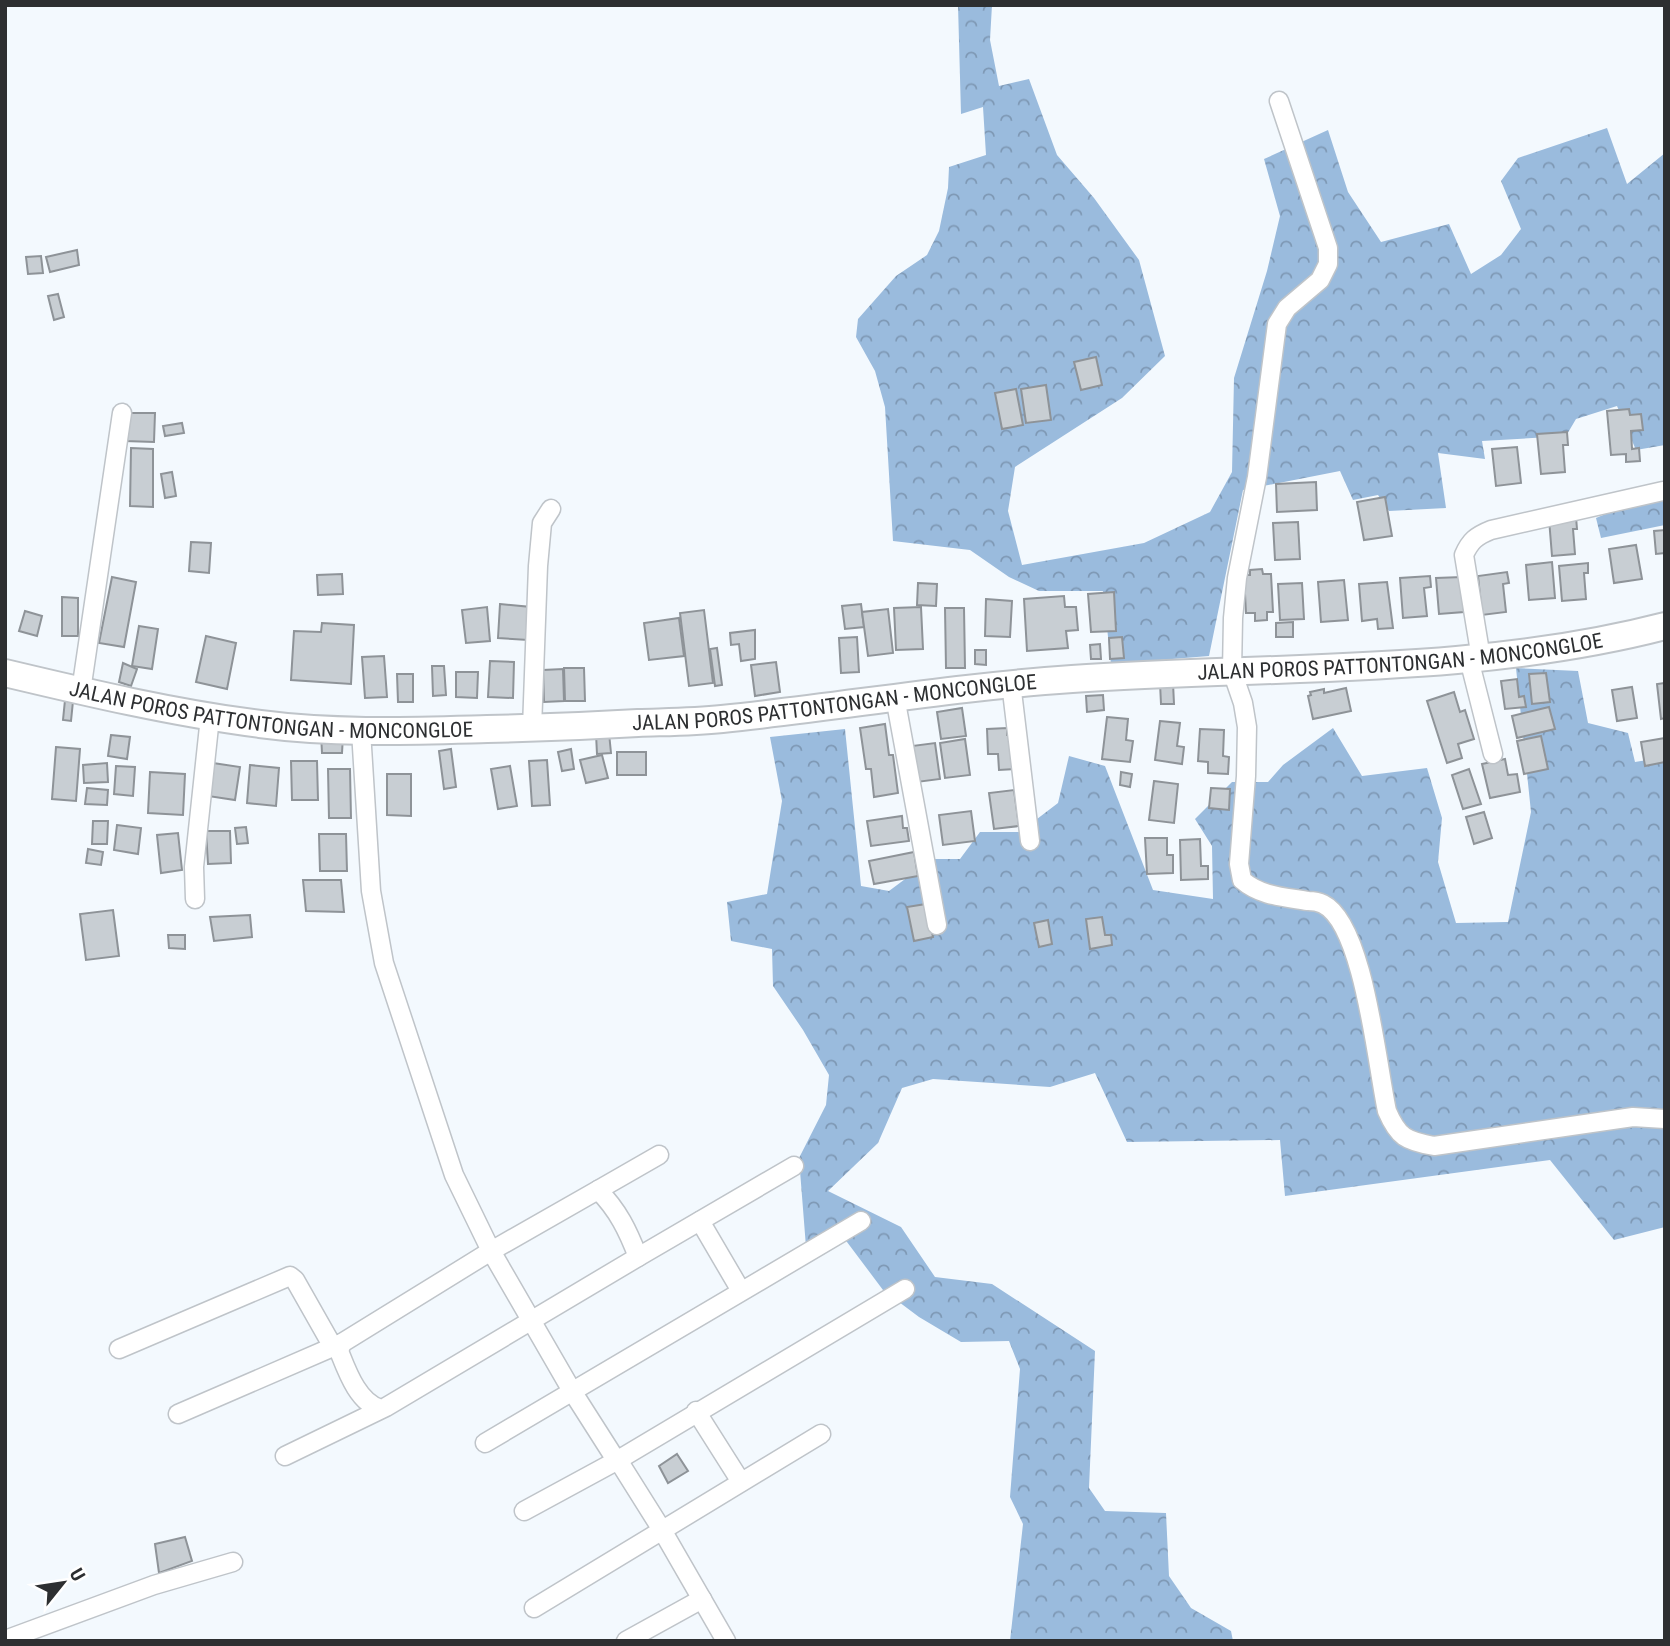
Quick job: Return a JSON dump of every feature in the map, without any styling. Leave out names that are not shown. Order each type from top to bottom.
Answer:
[{"type":"street","points":[[1279,100],[1328,248],[1328,264],[1320,280],[1287,308],[1277,324],[1257,477],[1237,578],[1232,671],[1243,703],[1247,727],[1239,874],[1242,880],[1259,892],[1322,903],[1339,918],[1347,931],[1361,969],[1387,1111],[1394,1128],[1403,1137],[1416,1143],[1434,1146],[1633,1117],[1665,1119]]},
{"type":"street","points":[[81,691],[122,413]]},
{"type":"street","points":[[1493,754],[1475,658],[1464,555],[1468,544],[1477,535],[1491,530],[1663,491]]},
{"type":"street","points":[[532,728],[538,566],[542,523],[551,509]]},
{"type":"street","name":"JALAN POROS PATTONTONGAN - MONCONGLOE","points":[[5,673],[210,717],[263,724],[361,731],[532,728],[718,719],[1011,683],[1150,673],[1352,667],[1475,658],[1555,650],[1665,626]]},
{"type":"street","points":[[1011,683],[1030,841]]},
{"type":"street","points":[[895,697],[937,925]]},
{"type":"street","points":[[194,900],[194,867],[210,717]]},
{"type":"street","points":[[361,731],[371,891],[384,963],[454,1175],[491,1251],[572,1391],[662,1530],[726,1641]]},
{"type":"street","points":[[178,1414],[337,1345],[491,1251],[659,1155]]},
{"type":"street","points":[[285,1456],[381,1409],[794,1166]]},
{"type":"street","points":[[598,1190],[617,1212],[638,1257]]},
{"type":"street","points":[[700,1221],[741,1291]]},
{"type":"street","points":[[485,1443],[861,1221]]},
{"type":"street","points":[[119,1349],[290,1276],[337,1345],[366,1402],[381,1409]]},
{"type":"street","points":[[524,1511],[617,1460],[905,1289]]},
{"type":"street","points":[[696,1411],[741,1482]]},
{"type":"street","points":[[534,1608],[821,1434]]},
{"type":"street","points":[[5,1640],[154,1585],[233,1563]]},
{"type":"street","points":[[629,1640],[702,1599]]},
{"type":"green space","points":[[958,5],[992,5],[990,40],[999,86],[1029,79],[1057,155],[1094,198],[1139,260],[1165,356],[1122,398],[1015,467],[1008,511],[1022,565],[1144,543],[1210,512],[1232,472],[1234,378],[1267,271],[1280,216],[1264,159],[1328,130],[1348,192],[1381,242],[1449,224],[1471,274],[1501,255],[1521,229],[1501,181],[1518,158],[1607,128],[1627,184],[1665,153],[1665,445],[1636,450],[1617,406],[1576,419],[1566,436],[1482,441],[1485,459],[1438,453],[1446,508],[1389,511],[1378,495],[1353,500],[1340,471],[1243,490],[1209,656],[1111,664],[1103,591],[1039,591],[1009,577],[970,550],[893,541],[885,407],[875,371],[856,337],[858,319],[896,276],[927,255],[939,231],[948,188],[949,167],[986,155],[983,107],[961,114]]},
{"type":"green space","points":[[1665,489],[1665,525],[1601,538],[1596,518]]},
{"type":"green space","points":[[1516,668],[1578,671],[1588,723],[1628,733],[1635,762],[1665,757],[1665,1227],[1614,1240],[1550,1160],[1285,1196],[1280,1140],[1127,1142],[1095,1073],[1050,1087],[933,1079],[902,1088],[878,1143],[828,1191],[901,1227],[935,1277],[992,1284],[1095,1351],[1089,1488],[1105,1511],[1166,1513],[1169,1576],[1191,1608],[1231,1631],[1233,1641],[1010,1641],[1023,1524],[1010,1497],[1020,1369],[1009,1341],[961,1342],[919,1317],[883,1290],[835,1226],[806,1247],[799,1158],[826,1105],[829,1075],[773,986],[772,949],[731,941],[727,902],[767,894],[782,801],[770,737],[845,729],[861,886],[889,891],[932,859],[960,859],[980,832],[1020,832],[1058,803],[1069,756],[1105,766],[1153,890],[1213,899],[1212,846],[1195,819],[1232,782],[1268,782],[1283,765],[1333,728],[1362,776],[1427,768],[1442,818],[1438,862],[1456,923],[1508,922],[1531,812]]},
{"type":"building","points":[[77,250],[79,265],[50,272],[46,257]]},
{"type":"building","points":[[41,256],[43,273],[28,274],[26,257]]},
{"type":"building","points":[[58,294],[64,317],[54,320],[48,296]]},
{"type":"building","points":[[1096,357],[1102,385],[1081,390],[1074,362]]},
{"type":"building","points":[[1046,385],[1051,420],[1026,423],[1021,389]]},
{"type":"building","points":[[1016,389],[1023,425],[1002,429],[995,393]]},
{"type":"building","points":[[1629,409],[1630,415],[1641,414],[1643,430],[1631,431],[1632,449],[1639,448],[1640,461],[1626,462],[1626,454],[1611,455],[1607,411]]},
{"type":"building","points":[[126,413],[155,413],[154,442],[125,441]]},
{"type":"building","points":[[182,423],[184,433],[165,436],[163,426]]},
{"type":"building","points":[[1567,432],[1568,445],[1563,445],[1565,472],[1541,474],[1537,434]]},
{"type":"building","points":[[1517,447],[1521,483],[1496,486],[1492,449]]},
{"type":"building","points":[[131,448],[153,449],[153,507],[130,506]]},
{"type":"building","points":[[172,472],[176,496],[165,498],[161,474]]},
{"type":"building","points":[[1316,482],[1317,510],[1277,512],[1276,484]]},
{"type":"building","points":[[1385,497],[1392,536],[1364,540],[1357,502]]},
{"type":"building","points":[[1576,517],[1577,529],[1573,529],[1575,554],[1552,556],[1549,519]]},
{"type":"building","points":[[1298,522],[1300,559],[1275,560],[1273,523]]},
{"type":"building","points":[[1665,530],[1665,553],[1656,554],[1654,531]]},
{"type":"building","points":[[191,542],[211,543],[209,573],[189,571]]},
{"type":"building","points":[[1636,545],[1642,579],[1614,583],[1609,549]]},
{"type":"building","points":[[1552,562],[1555,598],[1529,600],[1526,565]]},
{"type":"building","points":[[1588,563],[1588,573],[1584,573],[1586,599],[1562,601],[1559,566]]},
{"type":"building","points":[[1262,569],[1263,574],[1271,574],[1273,612],[1267,612],[1267,620],[1255,621],[1255,613],[1246,613],[1244,575],[1250,575],[1250,570]]},
{"type":"building","points":[[1507,572],[1509,583],[1503,584],[1506,612],[1482,615],[1478,576]]},
{"type":"building","points":[[342,574],[343,594],[318,595],[317,575]]},
{"type":"building","points":[[1430,576],[1431,587],[1424,588],[1427,616],[1403,618],[1400,578]]},
{"type":"building","points":[[112,577],[136,582],[124,647],[99,643]]},
{"type":"building","points":[[1462,577],[1464,612],[1439,614],[1436,578]]},
{"type":"building","points":[[1344,580],[1348,620],[1321,622],[1318,582]]},
{"type":"building","points":[[1387,582],[1393,628],[1378,629],[1377,619],[1362,621],[1359,584]]},
{"type":"building","points":[[918,583],[937,584],[936,606],[917,605]]},
{"type":"building","points":[[1302,583],[1304,619],[1280,620],[1278,584]]},
{"type":"building","points":[[1114,592],[1116,631],[1091,632],[1088,594]]},
{"type":"building","points":[[1064,596],[1065,607],[1076,607],[1078,630],[1066,631],[1068,648],[1027,651],[1024,599]]},
{"type":"building","points":[[62,597],[78,598],[78,636],[62,636]]},
{"type":"building","points":[[986,599],[1012,601],[1010,637],[985,636]]},
{"type":"building","points":[[500,604],[531,607],[528,640],[498,638]]},
{"type":"building","points":[[861,604],[864,627],[845,629],[842,606]]},
{"type":"building","points":[[487,607],[490,641],[466,643],[462,610]]},
{"type":"building","points":[[921,607],[923,649],[896,650],[894,608]]},
{"type":"building","points":[[945,608],[964,608],[965,668],[946,668]]},
{"type":"building","points":[[888,609],[893,653],[868,656],[862,612]]},
{"type":"building","points":[[704,610],[713,683],[689,686],[680,613]]},
{"type":"building","points":[[25,611],[42,616],[37,636],[19,631]]},
{"type":"building","points":[[679,618],[684,656],[649,660],[644,623]]},
{"type":"building","points":[[1293,622],[1293,637],[1276,637],[1276,623]]},
{"type":"building","points":[[322,623],[354,625],[351,684],[291,680],[294,631],[321,632]]},
{"type":"building","points":[[139,626],[158,629],[152,669],[132,666]]},
{"type":"building","points":[[755,630],[755,659],[741,661],[739,644],[731,645],[730,633]]},
{"type":"building","points":[[206,636],[236,643],[227,689],[196,682]]},
{"type":"building","points":[[857,637],[859,672],[841,673],[839,638]]},
{"type":"building","points":[[1122,637],[1124,658],[1110,659],[1109,638]]},
{"type":"building","points":[[1100,644],[1101,659],[1091,659],[1090,645]]},
{"type":"building","points":[[717,648],[722,685],[715,686],[710,649]]},
{"type":"building","points":[[975,650],[986,650],[986,665],[975,664]]},
{"type":"building","points":[[384,656],[387,697],[365,698],[362,657]]},
{"type":"building","points":[[490,661],[514,662],[513,698],[488,697]]},
{"type":"building","points":[[776,662],[780,692],[755,696],[751,665]]},
{"type":"building","points":[[123,663],[137,669],[131,686],[119,682]]},
{"type":"building","points":[[432,666],[444,666],[446,695],[433,696]]},
{"type":"building","points":[[564,668],[584,668],[585,701],[565,701]]},
{"type":"building","points":[[563,669],[564,701],[544,702],[543,670]]},
{"type":"building","points":[[456,672],[478,672],[477,698],[456,697]]},
{"type":"building","points":[[1546,673],[1550,702],[1532,704],[1529,674]]},
{"type":"building","points":[[397,674],[413,674],[413,702],[398,702]]},
{"type":"building","points":[[1517,679],[1519,697],[1524,696],[1526,707],[1505,709],[1501,681]]},
{"type":"building","points":[[1160,683],[1173,683],[1174,704],[1161,704]]},
{"type":"building","points":[[1665,683],[1665,718],[1661,719],[1657,684]]},
{"type":"building","points":[[1632,687],[1637,718],[1617,721],[1612,690]]},
{"type":"building","points":[[1346,688],[1351,711],[1313,719],[1308,696],[1311,695],[1310,692],[1324,689],[1324,693]]},
{"type":"building","points":[[1454,692],[1460,712],[1465,710],[1474,739],[1458,744],[1462,758],[1447,763],[1427,701]]},
{"type":"building","points":[[1103,695],[1104,710],[1087,712],[1086,696]]},
{"type":"building","points":[[65,700],[73,701],[71,721],[63,720]]},
{"type":"building","points":[[1549,707],[1555,729],[1517,738],[1512,716]]},
{"type":"building","points":[[962,708],[966,736],[941,739],[937,712]]},
{"type":"building","points":[[1107,717],[1128,719],[1126,740],[1133,741],[1130,762],[1102,759]]},
{"type":"building","points":[[1160,721],[1180,723],[1177,746],[1184,747],[1182,764],[1155,760]]},
{"type":"building","points":[[885,724],[889,755],[893,755],[898,793],[874,797],[871,769],[866,769],[860,728]]},
{"type":"building","points":[[1007,728],[1007,735],[1013,735],[1015,769],[999,770],[998,754],[988,754],[987,729]]},
{"type":"building","points":[[1200,729],[1224,730],[1223,756],[1229,757],[1228,774],[1208,773],[1208,762],[1198,761]]},
{"type":"building","points":[[609,733],[611,753],[597,754],[596,734]]},
{"type":"building","points":[[321,734],[343,736],[342,753],[322,753]]},
{"type":"building","points":[[111,735],[130,737],[127,759],[108,756]]},
{"type":"building","points":[[1541,736],[1548,769],[1524,774],[1517,741]]},
{"type":"building","points":[[1665,738],[1665,762],[1645,766],[1641,742]]},
{"type":"building","points":[[965,739],[970,775],[945,778],[940,743]]},
{"type":"building","points":[[935,743],[940,779],[917,782],[912,746]]},
{"type":"building","points":[[56,747],[80,749],[76,801],[52,799]]},
{"type":"building","points":[[451,749],[456,787],[444,789],[439,751]]},
{"type":"building","points":[[571,749],[574,769],[562,771],[558,752]]},
{"type":"building","points":[[617,752],[646,752],[646,775],[617,775]]},
{"type":"building","points":[[602,755],[608,778],[586,783],[580,760]]},
{"type":"building","points":[[1505,759],[1508,775],[1517,774],[1520,792],[1490,798],[1482,764]]},
{"type":"building","points":[[547,760],[550,805],[532,806],[529,761]]},
{"type":"building","points":[[291,761],[317,761],[318,800],[292,800]]},
{"type":"building","points":[[107,763],[108,782],[84,783],[83,765]]},
{"type":"building","points":[[213,763],[240,767],[235,800],[208,796]]},
{"type":"building","points":[[250,765],[279,768],[276,806],[247,803]]},
{"type":"building","points":[[116,766],[135,767],[133,796],[114,794]]},
{"type":"building","points":[[510,766],[517,806],[498,809],[491,769]]},
{"type":"building","points":[[328,769],[350,769],[351,818],[329,818]]},
{"type":"building","points":[[1469,769],[1481,804],[1463,809],[1452,775]]},
{"type":"building","points":[[150,772],[185,774],[183,815],[148,813]]},
{"type":"building","points":[[1121,772],[1132,774],[1130,787],[1120,785]]},
{"type":"building","points":[[387,774],[411,774],[411,816],[387,815]]},
{"type":"building","points":[[1154,781],[1178,784],[1174,823],[1149,820]]},
{"type":"building","points":[[87,788],[108,790],[107,805],[85,804]]},
{"type":"building","points":[[1211,788],[1230,789],[1229,810],[1209,808]]},
{"type":"building","points":[[1014,790],[1019,826],[994,829],[989,793]]},
{"type":"building","points":[[971,811],[975,841],[943,845],[939,815]]},
{"type":"building","points":[[1484,812],[1492,838],[1474,844],[1466,817]]},
{"type":"building","points":[[902,816],[903,828],[907,828],[909,841],[871,846],[867,821]]},
{"type":"building","points":[[93,821],[108,821],[107,844],[92,844]]},
{"type":"building","points":[[117,825],[141,828],[138,854],[114,850]]},
{"type":"building","points":[[246,827],[248,843],[237,844],[235,828]]},
{"type":"building","points":[[206,831],[230,831],[231,863],[208,864]]},
{"type":"building","points":[[178,833],[182,870],[161,873],[157,835]]},
{"type":"building","points":[[319,834],[346,834],[347,871],[320,871]]},
{"type":"building","points":[[1145,838],[1167,838],[1167,855],[1173,855],[1173,873],[1147,874]]},
{"type":"building","points":[[1200,839],[1201,866],[1208,866],[1208,879],[1181,880],[1180,840]]},
{"type":"building","points":[[88,849],[103,852],[101,865],[86,863]]},
{"type":"building","points":[[914,852],[918,876],[874,884],[869,861]]},
{"type":"building","points":[[303,880],[341,880],[344,912],[306,911]]},
{"type":"building","points":[[926,904],[933,937],[914,941],[907,907]]},
{"type":"building","points":[[113,910],[119,956],[86,960],[80,914]]},
{"type":"building","points":[[250,915],[252,937],[214,941],[210,917]]},
{"type":"building","points":[[1102,917],[1105,935],[1111,935],[1112,945],[1090,949],[1086,919]]},
{"type":"building","points":[[1048,920],[1052,944],[1039,947],[1034,923]]},
{"type":"building","points":[[168,935],[185,935],[185,949],[169,948]]},
{"type":"building","points":[[677,1454],[688,1471],[668,1483],[659,1466]]},
{"type":"building","points":[[185,1537],[192,1561],[159,1573],[155,1544]]}]
